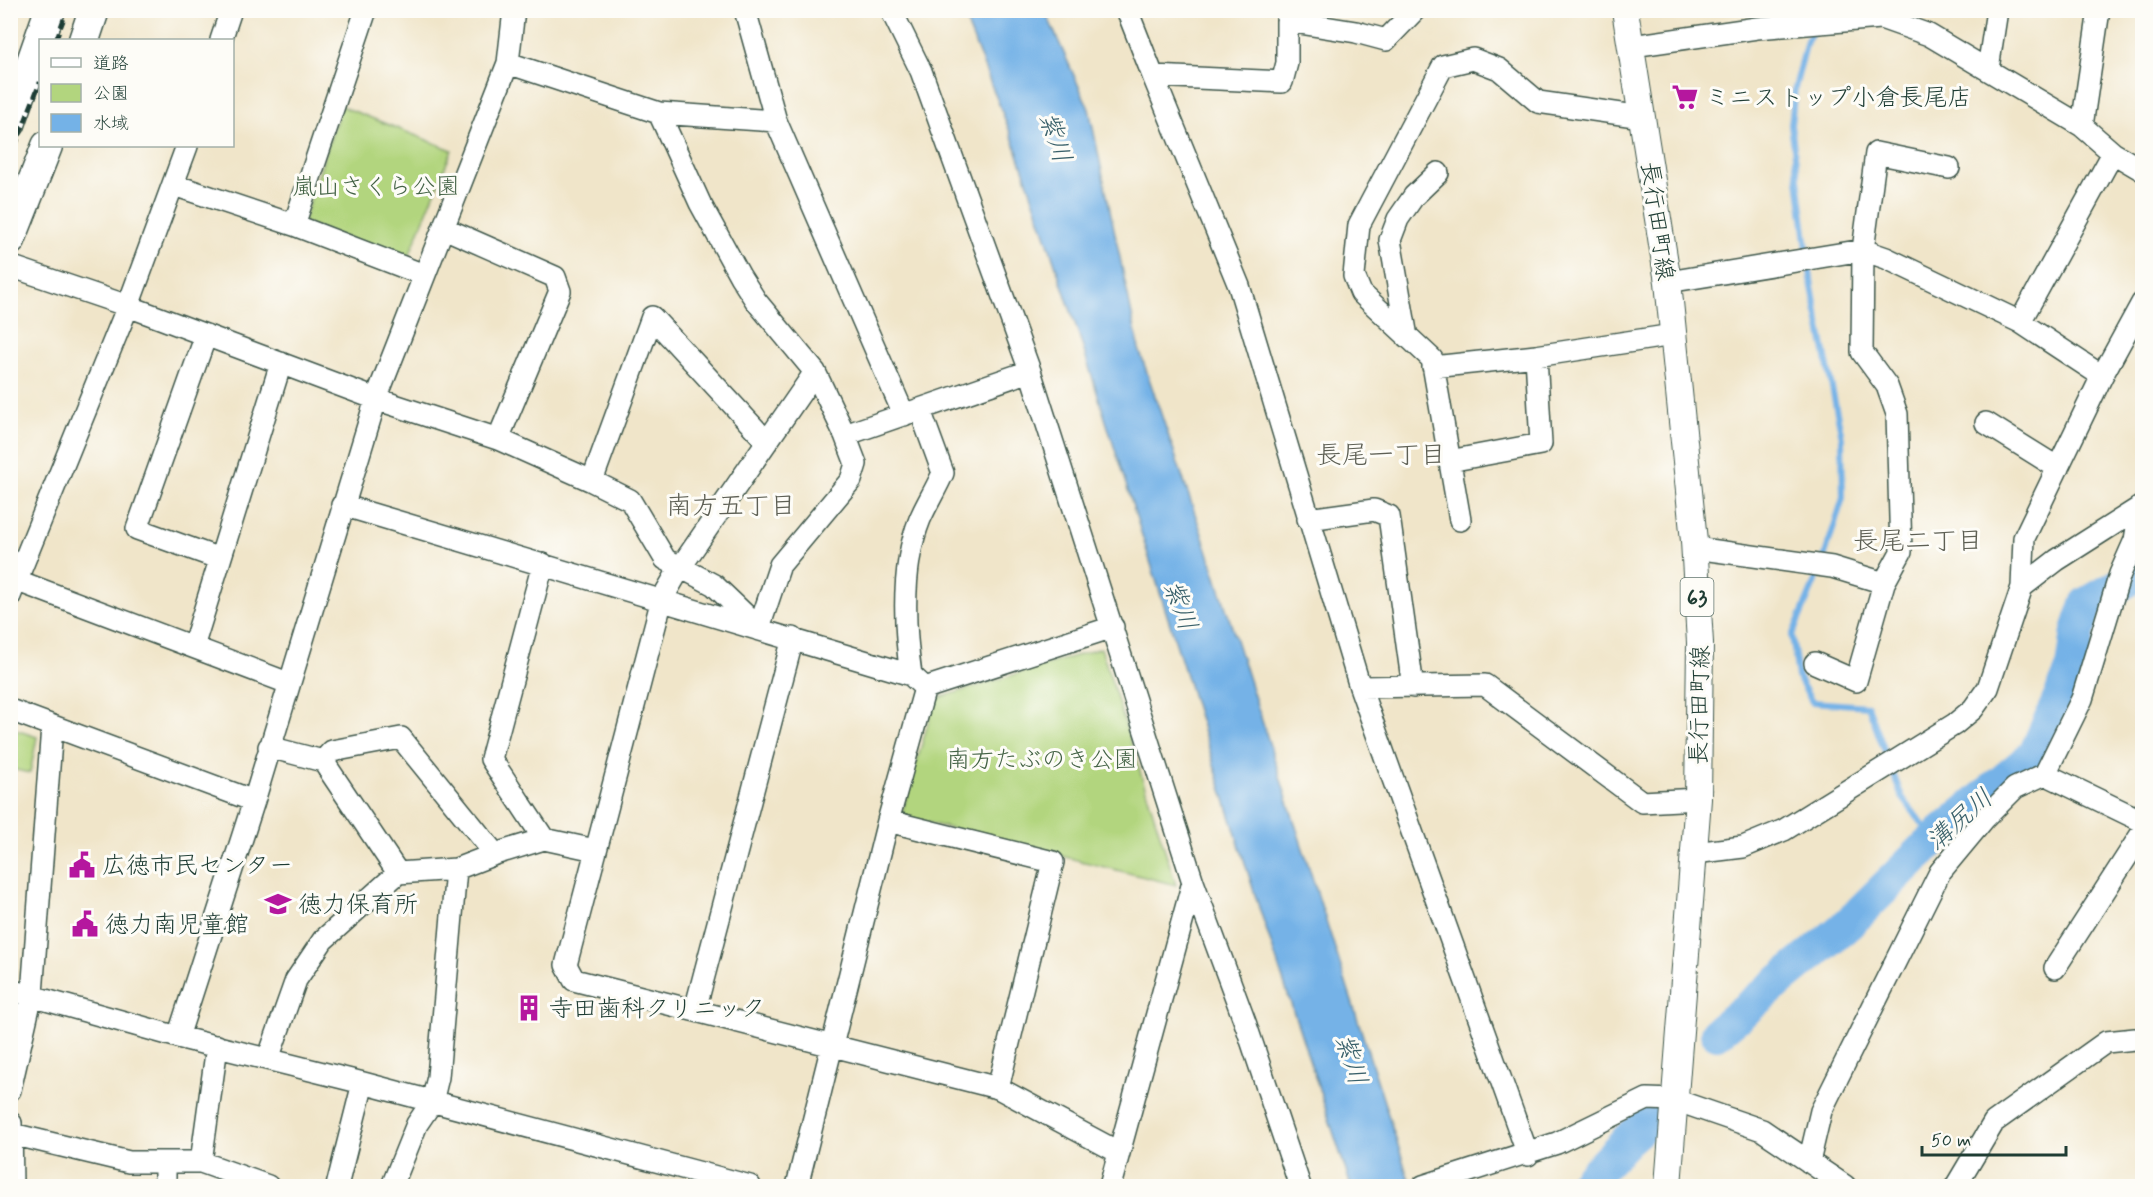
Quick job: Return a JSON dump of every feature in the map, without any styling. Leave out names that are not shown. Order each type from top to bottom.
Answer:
[{"type":"highway","points":[[40,39],[50,10]]},
{"type":"highway","points":[[84,39],[94,10]]},
{"type":"highway","points":[[10,124],[39,41]]},
{"type":"highway","points":[[10,240],[47,147]]},
{"type":"main road","name":"長行田町線","points":[[1625,10],[1668,282],[1695,548],[1700,643],[1698,799],[1668,1186]]},
{"type":"street","points":[[221,39],[231,10]]},
{"type":"street","points":[[294,225],[366,10]]},
{"type":"street","points":[[178,1037],[254,801],[288,682],[376,399],[508,63],[514,10]]},
{"type":"street","points":[[746,10],[776,121],[912,413],[943,474],[920,520],[909,570],[906,636],[918,681],[888,821],[797,1186]]},
{"type":"street","points":[[891,10],[921,71],[1030,371],[1193,882],[1246,1025],[1300,1186]]},
{"type":"street","points":[[1127,10],[1239,286],[1360,687],[1520,1157]]},
{"type":"street","points":[[1153,76],[1282,82],[1287,63],[1287,21],[1356,32],[1386,40],[1415,10]]},
{"type":"street","points":[[1988,69],[1997,10]]},
{"type":"street","points":[[2082,126],[2099,10]]},
{"type":"street","points":[[1632,46],[1804,17],[1882,14],[1929,34],[1988,69],[2082,126],[2113,153],[2142,170]]},
{"type":"street","points":[[1460,520],[1432,359],[1361,293],[1354,276],[1359,225],[1443,66],[1473,59],[1500,69],[1538,102],[1642,117]]},
{"type":"street","points":[[508,63],[659,113],[776,121]]},
{"type":"street","points":[[659,113],[700,203],[740,276],[756,301],[814,372],[845,435],[856,464],[851,480],[780,565],[759,627]]},
{"type":"street","points":[[187,147],[128,306],[13,585],[288,682]]},
{"type":"street","points":[[1815,663],[1856,681],[1884,583],[1901,552],[1897,414],[1887,386],[1862,352],[1863,250],[1876,153],[1949,168]]},
{"type":"street","points":[[2020,322],[2113,153]]},
{"type":"street","points":[[1407,337],[1390,240],[1398,219],[1414,195],[1438,173]]},
{"type":"street","points":[[174,185],[294,225],[424,275]]},
{"type":"street","points":[[444,228],[555,277],[560,291],[498,439]]},
{"type":"street","points":[[1668,282],[1863,250],[1886,258],[2020,322],[2102,376]]},
{"type":"street","points":[[10,266],[128,306],[376,399],[498,439],[592,481],[630,500],[664,559],[714,585],[759,627]]},
{"type":"street","points":[[1694,853],[1743,847],[1784,830],[1955,724],[1972,709],[1988,688],[2022,587],[2024,538],[2102,376],[2142,303]]},
{"type":"street","points":[[592,481],[652,317],[767,441]]},
{"type":"street","points":[[206,335],[136,529],[220,559]]},
{"type":"street","points":[[1433,366],[1536,356],[1672,335]]},
{"type":"street","points":[[1449,461],[1541,444],[1536,356]]},
{"type":"street","points":[[193,647],[281,363]]},
{"type":"street","points":[[845,435],[1030,371]]},
{"type":"street","points":[[814,372],[680,568],[662,599],[566,965],[574,980],[998,1088],[1118,1152]]},
{"type":"street","points":[[1986,423],[2058,468]]},
{"type":"street","points":[[342,506],[759,627],[918,681],[1113,627]]},
{"type":"street","points":[[2022,587],[2057,560],[2141,508]]},
{"type":"street","points":[[1809,1162],[1821,1111],[1940,872],[1984,819],[2015,788],[2045,774],[2082,699],[2120,574],[2135,540],[2141,508]]},
{"type":"street","points":[[1308,519],[1374,510],[1389,516],[1413,687]]},
{"type":"street","points":[[1695,548],[1832,567],[1884,583]]},
{"type":"street","points":[[543,564],[491,759],[544,839]]},
{"type":"street","points":[[695,1010],[793,638]]},
{"type":"street","points":[[1360,687],[1485,685],[1642,802],[1698,799]]},
{"type":"street","points":[[10,710],[254,801]]},
{"type":"street","points":[[10,1090],[32,994],[52,727]]},
{"type":"street","points":[[323,761],[332,751],[401,738],[495,854]]},
{"type":"street","points":[[269,747],[323,761],[398,873]]},
{"type":"street","points":[[2045,774],[2142,821]]},
{"type":"street","points":[[888,821],[1053,862],[998,1088]]},
{"type":"street","points":[[2055,968],[2142,833]]},
{"type":"street","points":[[268,1059],[296,980],[323,940],[398,873],[456,869],[544,839],[595,850]]},
{"type":"street","points":[[392,1186],[417,1124],[432,1102],[438,1077],[456,869]]},
{"type":"street","points":[[1110,1186],[1193,882]]},
{"type":"street","points":[[10,990],[32,994],[178,1037],[363,1083],[750,1186]]},
{"type":"street","points":[[1956,1186],[1994,1122],[2106,1042],[2135,1039],[2142,1041]]},
{"type":"street","points":[[201,1162],[217,1046]]},
{"type":"street","points":[[337,1186],[363,1083]]},
{"type":"street","points":[[1424,1186],[1520,1157],[1582,1133],[1647,1099],[1675,1100],[1762,1130],[1845,1186]]},
{"type":"street","points":[[12,1186],[11,1128],[129,1162],[201,1162],[260,1186]]},
{"type":"street","points":[[165,1162],[165,1186]]},
{"type":"green space","name":"嵐山さくら公園","points":[[341,106],[452,150],[407,261],[303,222]]},
{"type":"green space","name":"南方たぶのき公園","points":[[1101,648],[1176,885],[901,816],[935,699]]},
{"type":"green space","points":[[10,728],[37,737],[30,773],[11,769]]},
{"type":"water","name":"紫川","points":[[962,11],[1045,11],[1089,109],[1139,349],[1207,549],[1411,1186],[1351,1186],[1256,898],[1079,335],[1014,142]]},
{"type":"waterway","points":[[1814,29],[1807,41],[1795,88],[1791,125],[1812,287],[1842,438],[1843,498],[1821,567],[1792,636],[1798,677],[1812,702],[1868,706],[1902,797],[1934,839]]},
{"type":"waterway","name":"溝尻川","points":[[1717,1033],[1847,925],[1934,839],[2035,754],[2073,668],[2078,631],[2087,604],[2142,572]]},
{"type":"waterway","name":"溝尻川","points":[[1583,1186],[1627,1140],[1650,1120]]},
{"type":"railway","points":[[56,39],[67,10]]},
{"type":"railway","points":[[10,160],[39,85]]},
{"type":"place","name":"ミニストップ小倉長尾店","points":[[1685,97]]},
{"type":"place","name":"広徳市民センター","points":[[82,865]]},
{"type":"place","name":"徳力保育所","points":[[278,904]]},
{"type":"place","name":"徳力南児童館","points":[[85,924]]},
{"type":"place","name":"寺田歯科クリニック","points":[[529,1008]]},
{"type":"district","name":"長尾一丁目","points":[[1381,454]]},
{"type":"district","name":"南方五丁目","points":[[731,505]]},
{"type":"district","name":"長尾二丁目","points":[[1918,540]]}]
